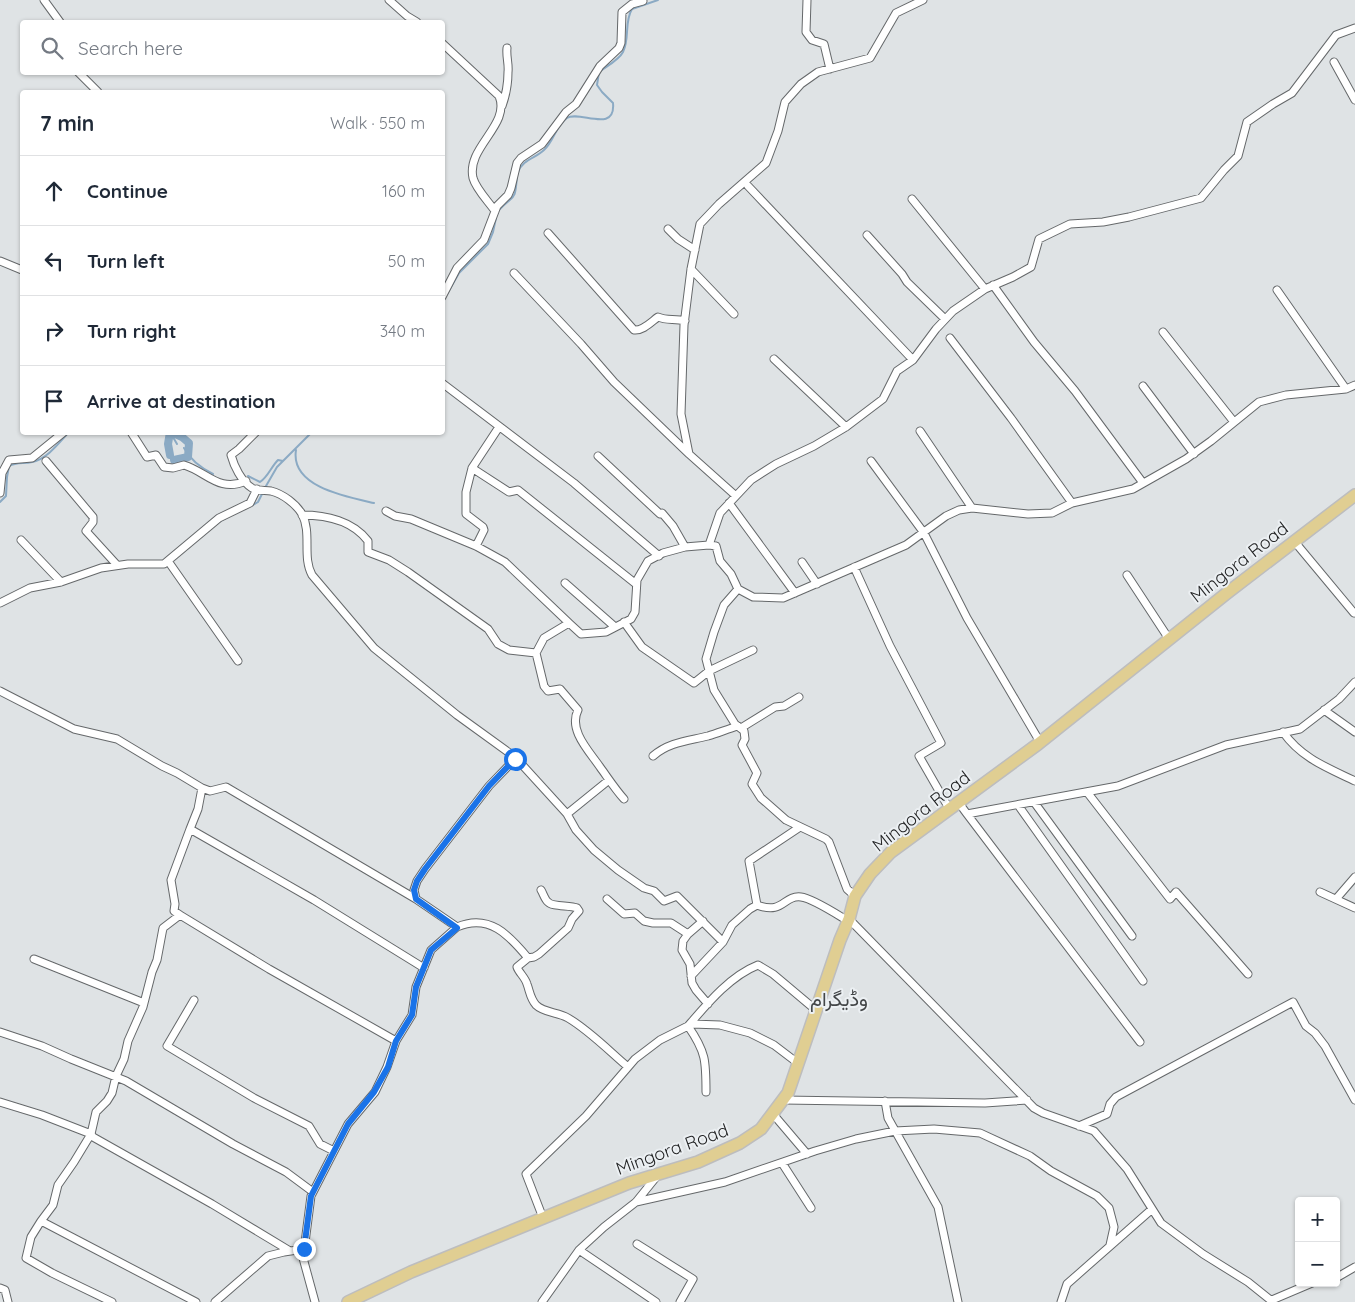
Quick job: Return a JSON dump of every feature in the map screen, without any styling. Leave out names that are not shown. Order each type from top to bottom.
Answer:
[{"type":"highway","name":"Mingora Road","points":[[348,1302],[411,1272],[629,1183],[698,1162],[740,1143],[761,1129],[788,1093],[849,920],[855,896],[870,874],[890,852],[950,810],[1040,742],[1355,495]]},
{"type":"street","points":[[44,0],[59,20]]},
{"type":"street","points":[[389,0],[414,20]]},
{"type":"street","points":[[807,0],[806,32],[812,40],[824,44],[830,69]]},
{"type":"street","points":[[689,454],[681,414],[685,321],[691,269],[700,224],[719,204],[766,163],[778,131],[785,102],[801,84],[818,72],[870,58],[896,13],[923,0]]},
{"type":"street","points":[[445,291],[457,268],[484,240],[497,206],[508,195],[517,163],[521,158],[542,144],[566,112],[576,104],[600,66],[620,48],[622,12],[632,4],[643,1]]},
{"type":"street","points":[[709,545],[720,513],[751,480],[776,464],[814,446],[846,427],[883,399],[897,372],[913,360],[953,311],[985,288],[1031,267],[1039,239],[1070,224],[1103,222],[1129,217],[1201,198],[1238,156],[1246,122],[1292,93],[1336,34],[1355,28]]},
{"type":"street","points":[[445,46],[499,96],[502,106]]},
{"type":"street","points":[[495,211],[474,181],[473,172],[478,152],[496,124],[505,97],[508,70],[505,58],[507,48]]},
{"type":"street","points":[[1334,62],[1355,100]]},
{"type":"street","points":[[81,75],[96,90]]},
{"type":"street","points":[[748,186],[913,360]]},
{"type":"street","points":[[912,199],[985,288]]},
{"type":"street","points":[[668,229],[678,239],[695,250]]},
{"type":"street","points":[[548,233],[634,330],[638,331],[658,317],[662,320],[677,318],[685,321]]},
{"type":"street","points":[[867,235],[907,282],[945,319]]},
{"type":"street","points":[[0,262],[20,269]]},
{"type":"street","points":[[691,269],[734,314]]},
{"type":"street","points":[[514,273],[582,344],[614,382],[736,496]]},
{"type":"street","points":[[993,285],[1034,342],[1075,391],[1144,483]]},
{"type":"street","points":[[1277,290],[1346,389]]},
{"type":"street","points":[[1163,332],[1234,422]]},
{"type":"street","points":[[950,338],[1072,503]]},
{"type":"street","points":[[774,359],[846,427]]},
{"type":"street","points":[[445,385],[574,482],[658,556]]},
{"type":"street","points":[[386,510],[395,516],[411,519],[476,546],[504,562],[581,634],[606,632],[631,618],[635,612],[636,580],[648,561],[658,556],[686,547],[716,546],[720,562],[731,574],[738,589],[753,597],[783,598],[906,545],[946,516],[959,510],[972,508],[1028,514],[1052,513],[1072,503],[1133,489],[1194,454],[1258,402],[1286,394],[1346,389],[1355,385]]},
{"type":"street","points":[[1143,386],[1194,454]]},
{"type":"street","points":[[476,546],[484,530],[483,527],[466,514],[466,492],[472,468],[499,426]]},
{"type":"street","points":[[920,431],[972,508]]},
{"type":"street","points":[[0,493],[2,473],[9,460],[32,458],[60,435]]},
{"type":"street","points":[[133,435],[147,457],[156,455],[164,467],[188,466],[211,479],[232,486],[246,481]]},
{"type":"street","points":[[253,435],[231,455],[238,471],[252,488],[280,494],[294,505],[302,515],[307,535],[308,567],[312,575],[374,648],[515,757],[567,814],[576,830],[594,850],[618,870],[644,888],[654,891],[664,900],[677,896],[723,942]]},
{"type":"street","points":[[598,456],[660,514],[662,513],[686,547]]},
{"type":"street","points":[[46,461],[93,517],[93,522],[86,531],[117,565]]},
{"type":"street","points":[[871,461],[924,533],[966,618],[1040,742]]},
{"type":"street","points":[[472,468],[508,492],[518,490],[636,584]]},
{"type":"street","points":[[0,603],[30,588],[61,582],[88,572],[117,565],[164,564],[219,518],[250,503],[257,489]]},
{"type":"street","points":[[729,503],[794,593]]},
{"type":"street","points":[[302,515],[327,516],[355,530],[368,541],[368,552],[389,560],[408,572],[488,629],[498,644],[513,652],[536,652]]},
{"type":"street","points":[[21,540],[61,582]]},
{"type":"street","points":[[1294,541],[1354,613]]},
{"type":"street","points":[[168,561],[238,661]]},
{"type":"street","points":[[802,562],[817,584]]},
{"type":"street","points":[[854,568],[890,646],[941,743],[919,756],[950,810]]},
{"type":"street","points":[[1127,576],[1169,639]]},
{"type":"street","points":[[565,583],[615,627]]},
{"type":"street","points":[[738,589],[724,605],[706,659],[714,690],[732,720],[745,734],[742,745],[757,773],[752,784],[761,798],[786,820],[800,827],[812,830],[829,842],[847,889],[855,896]]},
{"type":"street","points":[[624,622],[642,647],[694,683],[709,671],[753,650]]},
{"type":"street","points":[[569,623],[544,638],[536,652],[544,686],[548,691],[560,690],[578,710],[575,715],[579,736],[583,744],[624,799]]},
{"type":"street","points":[[968,814],[1118,786],[1226,744],[1300,729],[1339,699],[1355,682]]},
{"type":"street","points":[[0,691],[74,729],[117,739],[202,788],[210,791],[226,787],[416,899],[457,928]]},
{"type":"street","points":[[653,756],[662,748],[675,743],[739,727],[775,707],[784,706],[799,697]]},
{"type":"street","points":[[1324,710],[1355,732]]},
{"type":"street","points":[[1283,732],[1303,754],[1355,782]]},
{"type":"street","points":[[416,899],[414,890],[417,881],[425,869],[489,786],[515,757]]},
{"type":"street","points":[[567,814],[610,780]]},
{"type":"street","points":[[202,788],[198,809],[172,880],[174,911],[269,969],[396,1041]]},
{"type":"street","points":[[1087,792],[1170,899],[1176,892],[1248,974]]},
{"type":"street","points":[[1034,802],[1132,936]]},
{"type":"street","points":[[959,803],[1140,1042]]},
{"type":"street","points":[[1018,805],[1143,981]]},
{"type":"street","points":[[756,905],[749,861],[800,827]]},
{"type":"street","points":[[190,830],[314,900],[424,968]]},
{"type":"street","points":[[1336,899],[1355,877]]},
{"type":"street","points":[[541,890],[548,902],[571,906],[579,911],[572,919],[568,928],[534,958],[528,958],[517,967],[526,981],[529,993],[537,1006],[545,1011],[566,1017],[577,1024],[628,1067]]},
{"type":"street","points":[[1320,892],[1355,908]]},
{"type":"street","points":[[691,976],[723,942],[732,925],[756,905],[770,909],[779,907],[794,897],[803,897],[849,920],[1034,1108],[1094,1131],[1128,1169],[1151,1210],[1161,1223],[1203,1254],[1248,1282],[1272,1301],[1303,1287]]},
{"type":"street","points":[[607,899],[624,914],[635,913],[644,921],[653,923],[671,923],[688,934]]},
{"type":"street","points":[[112,1302],[52,1273],[26,1258],[31,1238],[41,1220],[53,1205],[58,1185],[91,1134],[96,1112],[112,1093],[128,1042],[144,1003],[157,960],[162,928],[180,915]]},
{"type":"street","points":[[703,921],[688,934],[683,941],[682,950],[690,964],[692,983],[708,1004]]},
{"type":"street","points":[[315,1302],[303,1258],[311,1196],[348,1124],[374,1092],[388,1067],[396,1041],[412,1015],[416,987],[431,950],[457,928],[468,922],[496,928],[514,940],[528,958]]},
{"type":"street","points":[[34,959],[144,1003]]},
{"type":"street","points":[[688,1026],[708,1004],[745,970],[758,965],[773,974],[817,1010]]},
{"type":"street","points":[[194,1000],[168,1046],[254,1098],[309,1126],[320,1144],[334,1152]]},
{"type":"street","points":[[1079,1126],[1107,1114],[1110,1104],[1116,1097],[1293,1002],[1306,1026],[1315,1033],[1325,1046],[1355,1100]]},
{"type":"street","points":[[544,1218],[526,1174],[586,1116],[635,1059],[660,1040],[692,1024],[720,1025],[750,1033],[774,1045],[799,1064]]},
{"type":"street","points":[[688,1026],[699,1042],[706,1064],[706,1092]]},
{"type":"street","points":[[0,1032],[42,1046],[116,1076],[233,1144],[286,1172],[313,1192]]},
{"type":"street","points":[[783,1100],[985,1103],[1027,1100]]},
{"type":"street","points":[[885,1101],[888,1118],[938,1208],[958,1302]]},
{"type":"street","points":[[0,1102],[42,1115],[91,1134],[93,1137],[212,1204],[290,1251]]},
{"type":"street","points":[[773,1114],[807,1154]]},
{"type":"street","points":[[636,1202],[725,1182],[856,1139],[895,1131],[934,1129],[980,1133],[1030,1156],[1051,1171],[1097,1196],[1109,1208],[1114,1227],[1110,1245]]},
{"type":"street","points":[[782,1162],[811,1208]]},
{"type":"street","points":[[542,1302],[579,1250],[636,1202],[658,1174]]},
{"type":"street","points":[[1061,1302],[1067,1284],[1151,1210]]},
{"type":"street","points":[[41,1220],[196,1302]]},
{"type":"street","points":[[637,1244],[693,1279],[680,1302]]},
{"type":"street","points":[[215,1302],[268,1256],[304,1249]]},
{"type":"street","points":[[579,1250],[656,1302]]},
{"type":"street","points":[[1340,1276],[1355,1267]]},
{"type":"street","points":[[0,1288],[5,1290],[8,1302]]},
{"type":"waterway","points":[[518,172],[523,164],[541,153],[567,118],[573,116],[596,119],[609,117],[612,112],[613,103],[597,85],[599,72],[616,60],[623,52],[628,19],[632,9],[658,0]]},
{"type":"waterway","points":[[498,211],[513,197],[517,176]]},
{"type":"waterway","points":[[447,294],[459,273],[488,244],[496,218]]},
{"type":"waterway","points":[[0,502],[6,496],[9,466],[43,458],[66,435]]},
{"type":"waterway","points":[[170,435],[168,444],[170,455]]},
{"type":"waterway","points":[[172,435],[177,444]]},
{"type":"waterway","points":[[174,460],[188,457],[189,443],[178,435]]},
{"type":"waterway","points":[[266,486],[277,467],[309,435]]},
{"type":"waterway","points":[[184,448],[197,464],[213,474]]},
{"type":"waterway","points":[[296,450],[297,463],[302,473],[311,481],[336,493],[374,503]]},
{"type":"waterway","points":[[248,476],[260,482],[278,460],[283,461]]},
{"type":"waterway","points":[[253,505],[258,502],[262,494]]},
{"type":"waterway","points":[[217,523],[226,518]]},
{"type":"district","name":"وڈیگرام","points":[[839,998]]},
{"type":"route","points":[[304,1249],[311,1196],[348,1124],[374,1092],[388,1067],[396,1041],[412,1015],[416,987],[431,950],[457,928],[416,899],[414,890],[417,881],[489,786],[515,759]]}]
